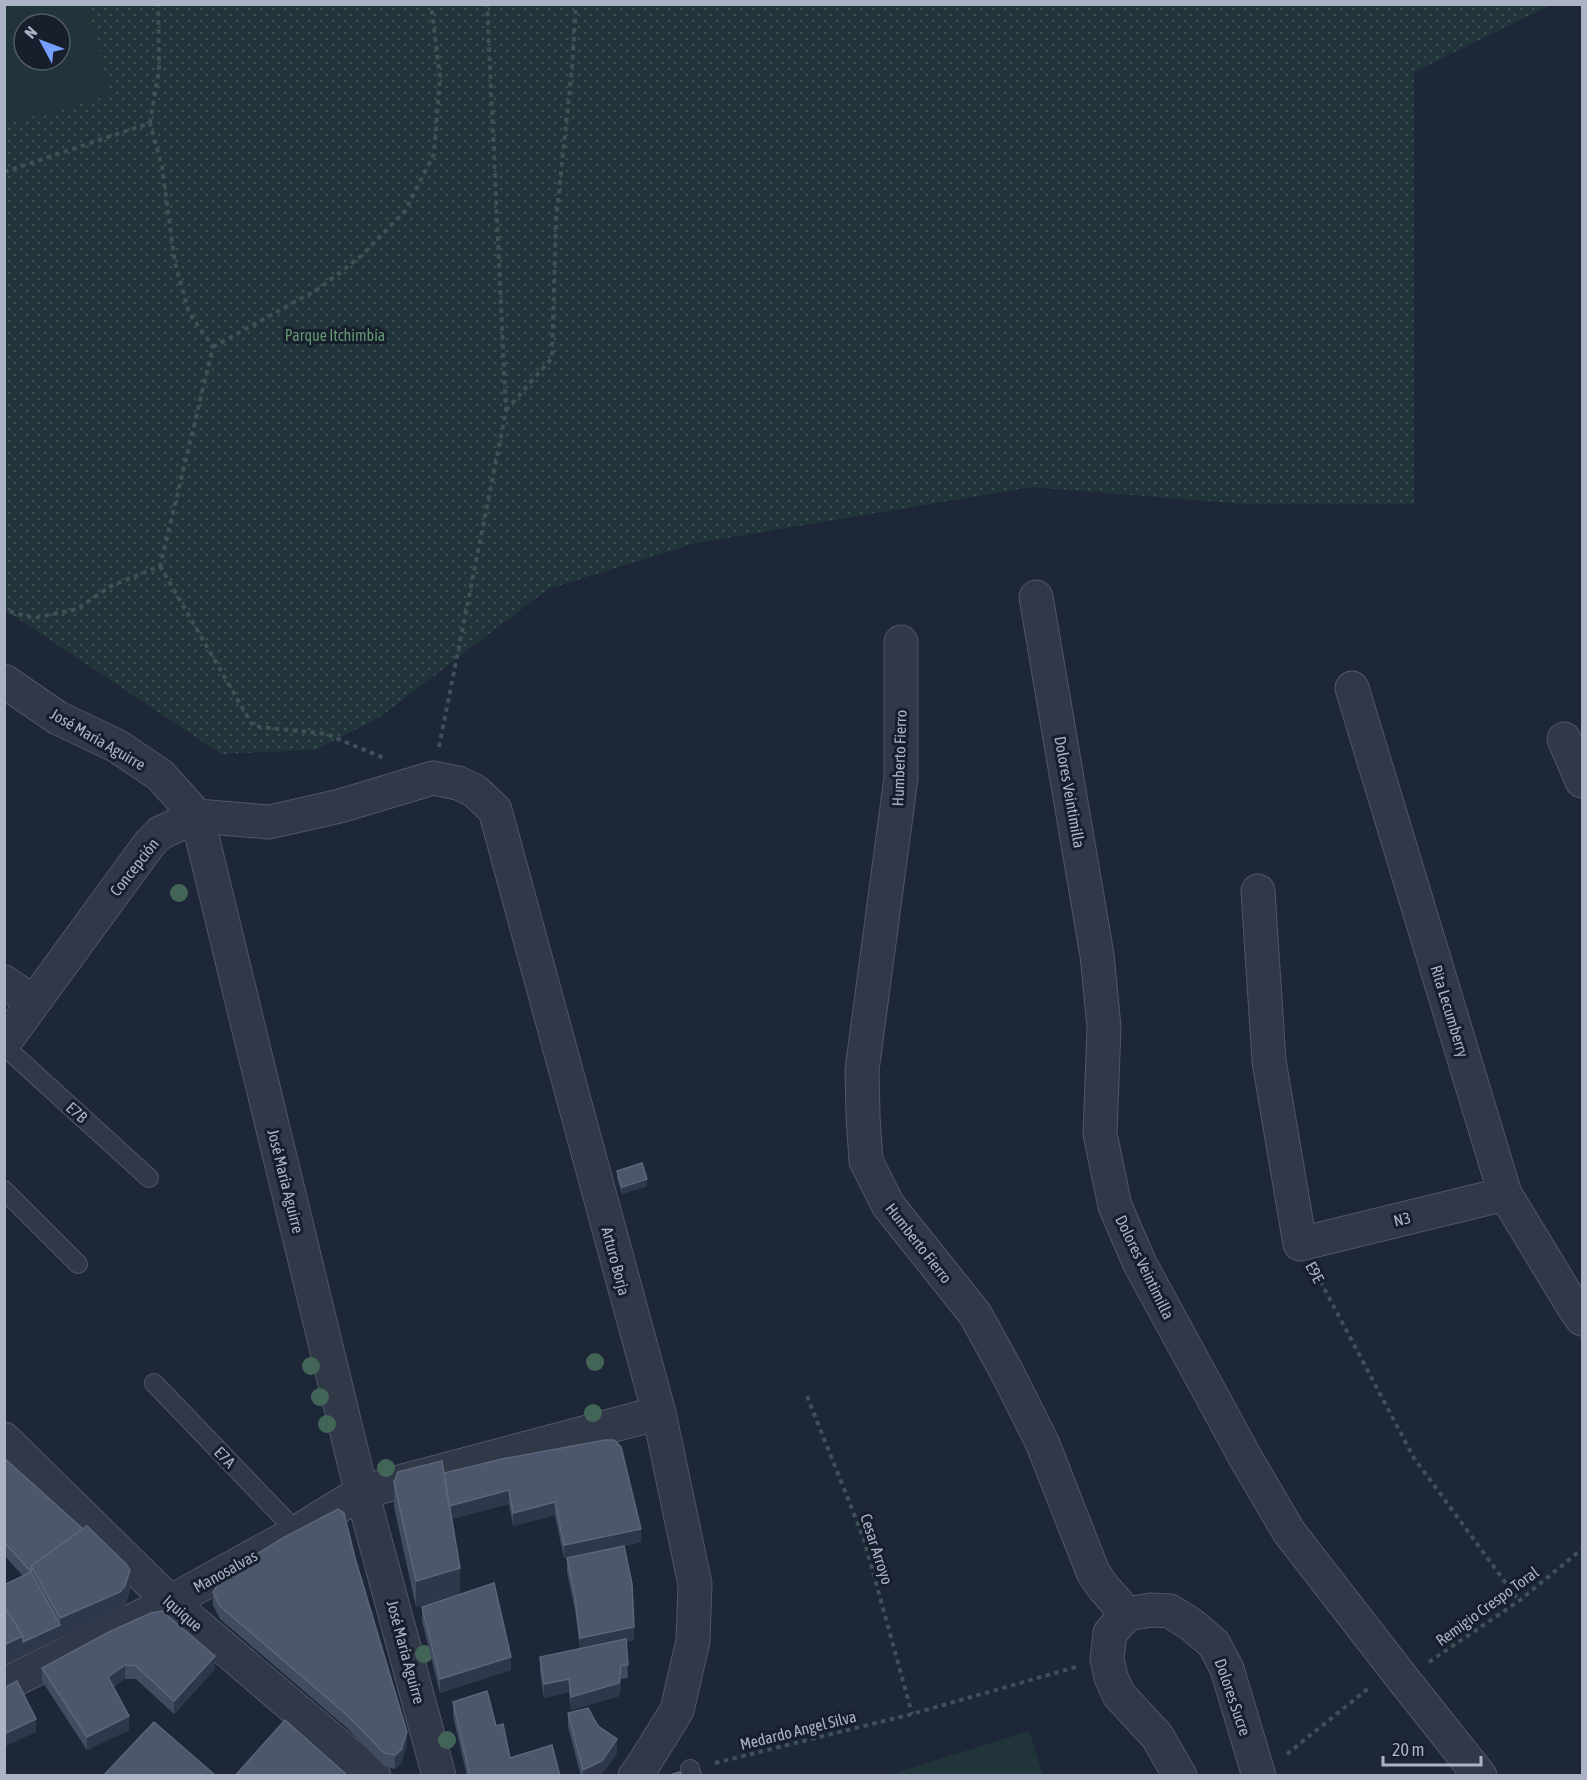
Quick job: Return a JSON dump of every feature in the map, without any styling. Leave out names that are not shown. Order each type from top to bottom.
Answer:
[{"type":"street","name":"Dolores Veintimilla","points":[[1036,597],[1097,955],[1104,1027],[1100,1134],[1115,1206],[1140,1264],[1289,1533],[1480,1776]]},
{"type":"street","name":"Humberto Fierro","points":[[901,642],[901,778],[862,1070],[867,1161],[888,1205],[975,1314],[1042,1442],[1093,1572],[1127,1614]]},
{"type":"street","name":"José María Aguirre","points":[[4,681],[58,718],[117,746],[160,775],[197,816],[362,1492],[439,1776]]},
{"type":"street","name":"Rita Lecumberry","points":[[1352,688],[1505,1194],[1582,1319]]},
{"type":"street","points":[[1564,739],[1582,781]]},
{"type":"street","name":"Concepción","points":[[4,1045],[150,843],[160,833],[197,816],[269,822],[340,806],[433,778]]},
{"type":"street","name":"Arturo Borja","points":[[433,778],[458,783],[475,791],[495,810],[659,1413],[695,1584],[693,1641],[677,1710],[635,1776]]},
{"type":"street","name":"E9E","points":[[1258,891],[1269,1061],[1300,1244]]},
{"type":"street","points":[[4,982],[34,1002]]},
{"type":"street","name":"N3","points":[[1300,1244],[1505,1194]]},
{"type":"street","name":"Manosalvas","points":[[4,1685],[170,1602],[297,1532],[362,1492],[659,1413]]},
{"type":"street","name":"Iquique","points":[[4,1439],[170,1602],[374,1776]]},
{"type":"street","name":"Dolores Sucre","points":[[1127,1614],[1151,1610],[1170,1611],[1192,1625],[1214,1644],[1227,1669],[1259,1776]]},
{"type":"street","points":[[1127,1614],[1110,1633],[1107,1659],[1111,1677],[1119,1695],[1157,1736],[1180,1776]]},
{"type":"lane","name":"E7B","points":[[4,1045],[149,1178]]},
{"type":"lane","points":[[4,1190],[78,1264]]},
{"type":"lane","name":"E7A","points":[[154,1383],[297,1532]]},
{"type":"path","points":[[158,4],[159,69],[150,123],[162,167],[175,263],[189,313],[213,347]]},
{"type":"path","points":[[431,4],[440,77],[434,154],[405,212],[361,256],[320,288],[213,347],[160,566],[253,726],[326,734],[433,778],[506,411],[488,4]]},
{"type":"path","points":[[506,411],[552,358],[556,220],[572,68],[576,4]]},
{"type":"path","points":[[4,172],[150,123]]},
{"type":"path","points":[[4,610],[34,618],[77,609],[111,586],[160,566]]},
{"type":"path","name":"E9E","points":[[1300,1244],[1414,1458],[1519,1601]]},
{"type":"path","name":"Cesar Arroyo","points":[[807,1396],[864,1539],[912,1714]]},
{"type":"path","name":"Remigio Crespo Toral","points":[[1259,1776],[1398,1674],[1519,1601],[1582,1549]]},
{"type":"path","name":"Medardo Angel Silva","points":[[691,1772],[912,1714],[1107,1659]]},
{"type":"green space","points":[[5,4],[87,5],[111,95],[5,124]]},
{"type":"green space","name":"Parque Itchimbía","points":[[4,5],[1551,5],[1414,72],[1414,504],[1244,504],[1032,487],[696,543],[548,589],[380,717],[315,750],[221,754],[5,610]]},
{"type":"green space","points":[[1029,1731],[1043,1775],[888,1775]]},
{"type":"building","points":[[642,1163],[647,1179],[622,1187],[617,1171]]},
{"type":"building","points":[[614,1440],[621,1447],[641,1529],[564,1545],[555,1502],[513,1513],[509,1490],[449,1506],[444,1473],[502,1459]]},
{"type":"building","points":[[4,1458],[83,1529],[31,1566],[31,1572],[4,1542]]},
{"type":"building","points":[[442,1461],[460,1568],[416,1581],[394,1482],[398,1472]]},
{"type":"building","points":[[338,1509],[344,1513],[355,1558],[407,1732],[401,1750],[395,1755],[384,1753],[348,1716],[220,1606],[213,1592],[219,1583],[244,1562]]},
{"type":"building","points":[[87,1526],[130,1570],[125,1586],[120,1592],[60,1618],[31,1566]]},
{"type":"building","points":[[624,1546],[632,1584],[634,1627],[580,1638],[567,1558]]},
{"type":"building","points":[[31,1572],[60,1625],[23,1642],[23,1636],[4,1606],[4,1585]]},
{"type":"building","points":[[494,1583],[511,1657],[440,1679],[422,1607]]},
{"type":"building","points":[[4,1606],[23,1636],[4,1645]]},
{"type":"building","points":[[162,1611],[215,1656],[174,1701],[136,1666],[125,1665],[108,1677],[129,1716],[87,1737],[42,1668],[109,1632],[151,1613]]},
{"type":"building","points":[[626,1639],[628,1665],[621,1665],[619,1683],[571,1697],[569,1679],[544,1684],[540,1657]]},
{"type":"building","points":[[17,1681],[36,1719],[4,1734],[4,1688]]},
{"type":"building","points":[[487,1691],[496,1726],[503,1724],[510,1758],[552,1745],[560,1776],[470,1776],[453,1702]]},
{"type":"building","points":[[588,1708],[598,1726],[617,1739],[602,1761],[583,1770],[568,1713]]},
{"type":"building","points":[[285,1720],[348,1776],[235,1776]]},
{"type":"building","points":[[154,1722],[216,1776],[103,1776]]},
{"type":"building","points":[[680,1772],[682,1776],[666,1776]]}]
